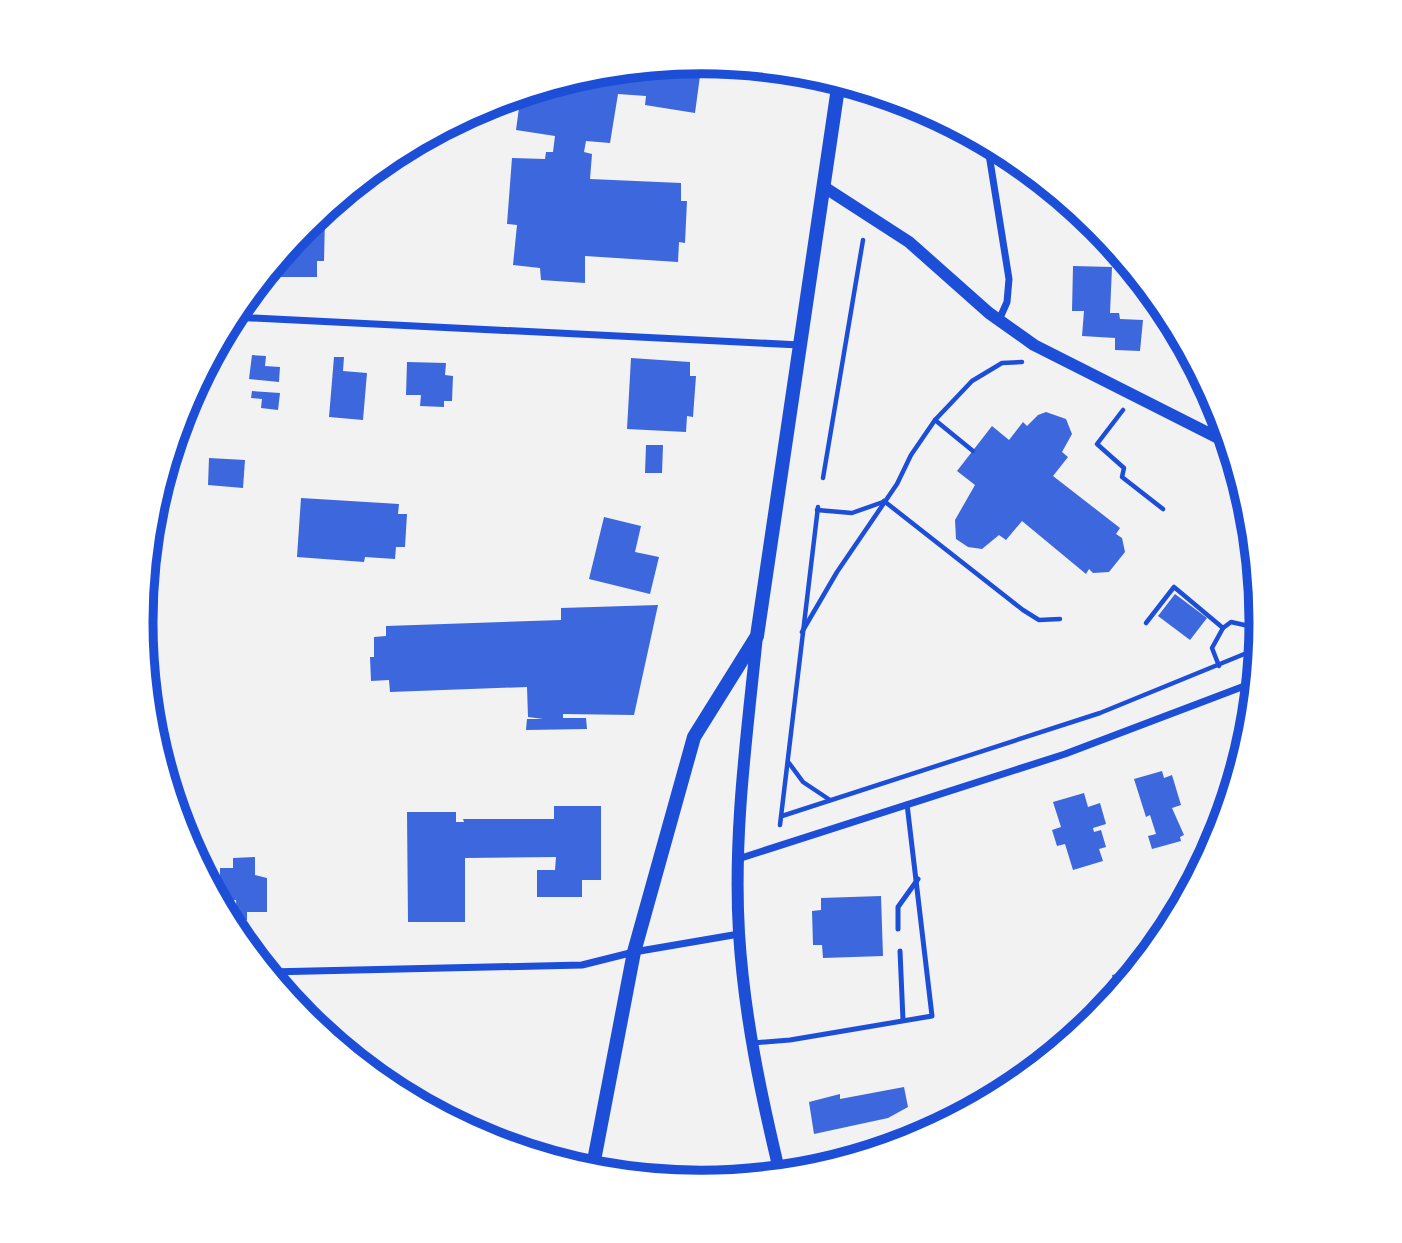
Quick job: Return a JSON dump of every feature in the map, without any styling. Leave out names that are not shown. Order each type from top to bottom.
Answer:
[{"type":"main road","points":[[594,1159],[634,952],[694,737],[757,636],[838,91]]},
{"type":"street","points":[[989,156],[1009,279],[1007,302],[999,320]]},
{"type":"street","points":[[824,187],[909,242],[999,320],[1046,352],[1217,438]]},
{"type":"street","points":[[245,318],[800,345]]},
{"type":"street","points":[[757,636],[738,859],[739,934],[757,1079],[778,1164]]},
{"type":"street","points":[[738,859],[1088,746],[1245,686]]},
{"type":"street","points":[[280,972],[582,965],[634,952],[739,934]]},
{"type":"lane","points":[[753,1043],[790,1040],[932,1016],[918,879],[907,804]]},
{"type":"lane","points":[[898,929],[898,907],[918,879]]},
{"type":"lane","points":[[900,951],[903,1020]]},
{"type":"path","points":[[823,478],[863,240]]},
{"type":"path","points":[[802,632],[837,572],[935,420],[972,381],[1002,363]]},
{"type":"path","points":[[1123,409],[1097,444],[1124,468],[1122,477],[1163,509]]},
{"type":"path","points":[[935,420],[973,451]]},
{"type":"path","points":[[780,825],[817,508],[852,513],[884,501]]},
{"type":"path","points":[[884,501],[1023,610],[1040,620],[1060,619]]},
{"type":"path","points":[[1146,622],[1174,587],[1223,628]]},
{"type":"path","points":[[1219,666],[1212,648],[1223,628],[1231,622],[1249,626]]},
{"type":"path","points":[[782,816],[1100,713],[1248,653]]},
{"type":"path","points":[[788,762],[803,782],[830,800]]},
{"type":"building","points":[[700,74],[695,113],[645,105],[646,96],[618,94],[610,143],[586,141],[584,152],[592,154],[590,179],[681,183],[681,201],[687,201],[685,243],[679,242],[678,262],[585,256],[585,283],[541,280],[540,268],[513,265],[517,225],[507,224],[512,158],[545,159],[546,152],[553,152],[555,136],[516,130],[519,105],[559,92],[629,78]]},
{"type":"building","points":[[325,224],[324,261],[317,261],[317,277],[280,277],[280,271],[289,260]]},
{"type":"building","points":[[1073,266],[1112,267],[1110,313],[1119,313],[1120,319],[1143,320],[1140,351],[1115,350],[1115,338],[1082,336],[1084,311],[1072,311]]},
{"type":"building","points":[[252,355],[266,356],[265,366],[280,367],[279,382],[249,379]]},
{"type":"building","points":[[334,357],[344,357],[343,371],[367,373],[363,420],[329,417]]},
{"type":"building","points":[[631,358],[690,362],[690,376],[696,376],[693,417],[687,416],[686,432],[627,429]]},
{"type":"building","points":[[407,362],[446,363],[445,375],[453,376],[452,401],[444,401],[444,407],[420,406],[421,395],[406,395]]},
{"type":"building","points":[[252,391],[280,393],[278,410],[261,408],[262,399],[251,398]]},
{"type":"building","points":[[1046,412],[1066,419],[1072,434],[1062,452],[1068,457],[1053,476],[1120,528],[1116,534],[1122,538],[1125,552],[1109,572],[1093,573],[1089,569],[1086,574],[1022,521],[1006,540],[999,535],[982,549],[968,547],[956,539],[955,520],[975,485],[957,471],[992,426],[1009,440],[1023,422],[1027,426],[1038,415]]},
{"type":"building","points":[[646,445],[663,445],[662,473],[645,473]]},
{"type":"building","points":[[209,458],[245,460],[243,488],[208,485]]},
{"type":"building","points":[[301,498],[399,504],[398,514],[407,514],[405,547],[396,547],[395,559],[365,557],[364,562],[297,557]]},
{"type":"building","points":[[604,517],[641,526],[635,552],[659,557],[650,594],[589,579]]},
{"type":"building","points":[[1175,594],[1207,618],[1190,640],[1158,616]]},
{"type":"building","points":[[658,605],[634,715],[563,714],[563,718],[586,718],[587,729],[526,730],[527,719],[543,719],[528,717],[527,687],[390,692],[389,680],[371,681],[370,657],[374,657],[374,637],[386,636],[386,626],[561,620],[561,608]]},
{"type":"building","points":[[1162,771],[1164,778],[1172,775],[1181,805],[1172,808],[1184,835],[1180,837],[1181,841],[1152,849],[1148,836],[1156,834],[1150,815],[1146,817],[1134,779]]},
{"type":"building","points":[[1084,793],[1088,807],[1100,803],[1106,824],[1093,828],[1094,832],[1101,830],[1106,847],[1099,849],[1103,861],[1073,870],[1065,844],[1057,846],[1052,830],[1061,827],[1053,802]]},
{"type":"building","points":[[554,806],[601,806],[601,880],[582,880],[582,897],[537,897],[537,870],[555,870],[556,857],[465,858],[465,922],[408,922],[407,812],[456,812],[456,822],[464,822],[463,819],[554,819]]},
{"type":"building","points":[[255,857],[255,875],[267,878],[267,912],[247,912],[247,920],[241,920],[237,913],[236,900],[229,900],[226,896],[220,884],[220,868],[233,868],[233,858]]},
{"type":"building","points":[[881,896],[883,956],[823,958],[822,945],[813,945],[812,911],[821,910],[821,898]]},
{"type":"building","points":[[1121,973],[1114,982],[1112,975]]},
{"type":"building","points":[[904,1087],[908,1107],[888,1118],[814,1134],[809,1102],[840,1094],[840,1099]]}]
